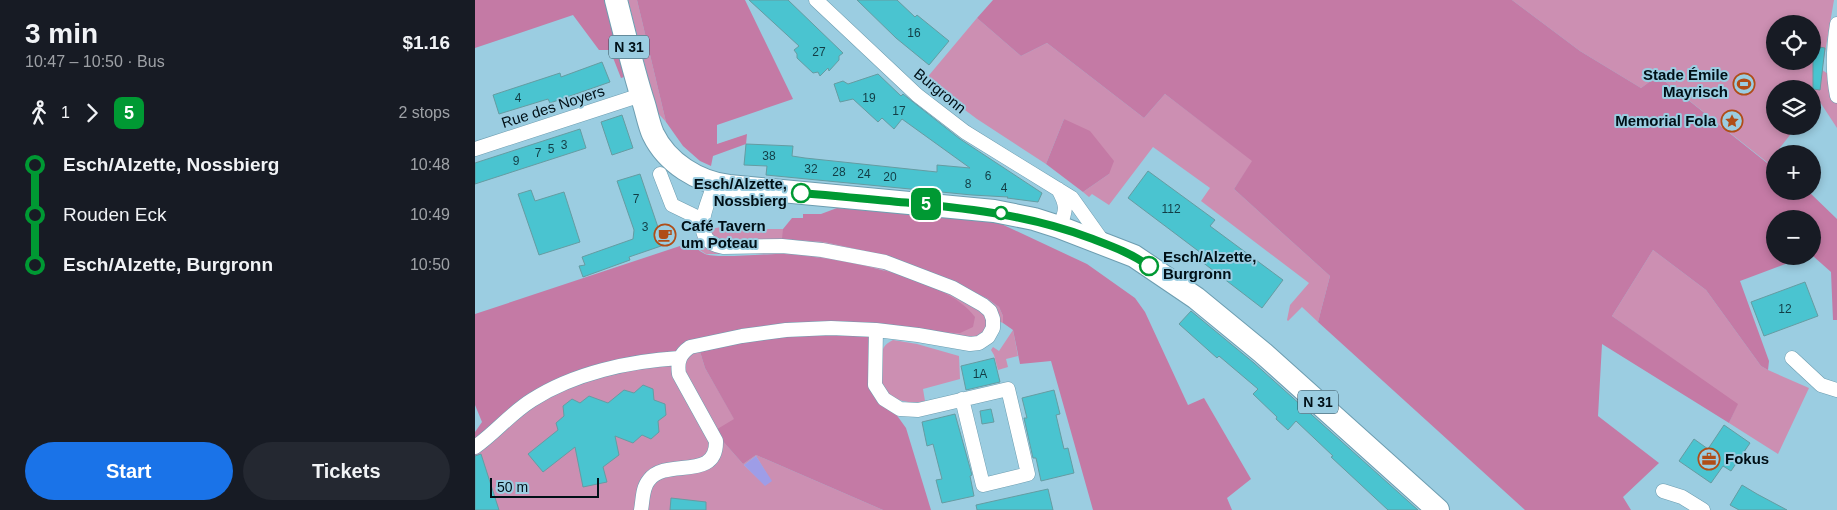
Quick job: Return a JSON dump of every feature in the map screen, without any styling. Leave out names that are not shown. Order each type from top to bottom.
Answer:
[{"type":"main road","name":"N 31","points":[[617,0],[653,134],[668,155],[689,173],[714,184],[994,212],[1034,219],[1065,228],[1134,256],[1196,298],[1263,353],[1438,510]]},
{"type":"street","name":"Burgronn","points":[[816,0],[917,94],[965,132],[1072,198],[1081,208],[1104,243]]},
{"type":"street","points":[[1837,24],[1833,49],[1833,77],[1837,96]]},
{"type":"street","name":"Rue des Noyers","points":[[475,149],[641,95]]},
{"type":"street","points":[[660,174],[672,205],[703,220]]},
{"type":"street","points":[[641,510],[644,487],[649,478],[658,472],[706,464],[713,458],[717,450],[716,441],[679,374],[677,366],[679,358],[690,347],[742,336],[786,330],[831,328],[876,330],[970,344],[979,343],[988,337],[993,328],[993,319],[983,305],[953,288],[885,262],[822,250],[782,246],[723,247],[713,245],[705,239],[702,230],[703,220],[714,184]]},
{"type":"street","points":[[1058,189],[1065,201],[1065,228]]},
{"type":"street","points":[[1065,228],[1081,208]]},
{"type":"street","points":[[876,330],[875,385],[884,399],[900,409],[918,410],[1008,388],[1028,474],[983,484],[962,400]]},
{"type":"street","points":[[475,447],[531,400],[558,386],[595,373],[656,360],[679,358]]},
{"type":"street","points":[[1792,358],[1821,385],[1837,390]]},
{"type":"street","points":[[1663,491],[1682,497],[1703,510]]},
{"type":"shaded area","points":[[475,0],[605,0],[627,76],[621,78],[610,50],[599,50],[573,15],[475,48]]},
{"type":"shaded area","points":[[628,0],[637,0],[666,122],[657,112]]},
{"type":"shaded area","points":[[637,0],[745,0],[793,99],[717,125],[717,144],[747,134],[746,144],[713,156],[711,166],[700,161],[683,146],[666,122]]},
{"type":"shaded area","points":[[993,0],[1512,0],[1580,51],[1641,88],[1652,80],[1662,79],[1766,162],[1766,200],[1817,200],[1837,219],[1837,320],[1833,320],[1831,272],[1821,263],[1821,210],[1766,210],[1766,265],[1783,265],[1740,281],[1769,361],[1768,370],[1761,366],[1706,290],[1653,250],[1612,316],[1738,404],[1729,423],[1602,344],[1598,416],[1659,463],[1623,497],[1631,510],[1525,510],[1318,322],[1330,276],[1234,189],[1252,161],[1165,94],[1144,118],[1047,43],[1021,56],[977,18]]},
{"type":"shaded area","name":"Stade Émile Mayrisch","points":[[1512,0],[1834,0],[1822,70],[1833,77],[1837,96],[1837,128],[1821,104],[1821,80],[1766,80],[1766,135],[1790,135],[1782,145],[1766,145],[1766,161],[1662,79],[1652,80],[1641,88],[1580,51]]},
{"type":"shaded area","points":[[977,18],[1021,56],[1047,43],[1144,118],[1165,94],[1253,161],[1234,189],[1330,276],[1318,322],[1302,307],[1287,320],[1290,305],[1309,283],[1201,201],[1210,188],[1153,147],[1109,205],[1092,194],[1089,197],[1083,192],[1109,174],[1064,119],[1046,164],[977,119],[925,80]]},
{"type":"shaded area","points":[[1064,119],[1090,131],[1114,161],[1109,174],[1083,192],[1046,164]]},
{"type":"shaded area","points":[[837,208],[997,222],[1087,264],[1135,298],[1145,312],[1188,405],[1204,398],[1251,479],[1227,498],[1232,510],[1093,510],[1051,361],[1020,364],[1013,330],[1003,323],[1003,316],[999,307],[988,299],[954,282],[888,256],[824,242],[782,239],[783,229],[792,218],[803,218],[803,214],[821,214]]},
{"type":"shaded area","points":[[737,227],[762,232],[768,229],[783,229],[783,239],[824,242],[888,256],[954,282],[988,299],[999,307],[1003,316],[1003,323],[993,319],[979,343],[918,335],[884,270],[821,258],[783,254],[706,254],[689,243],[711,229]]},
{"type":"shaded area","points":[[689,243],[703,253],[711,255],[784,254],[830,259],[887,271],[940,290],[960,303],[975,317],[973,327],[960,333],[876,330],[875,385],[906,428],[931,510],[883,510],[756,455],[743,464],[714,431],[734,419],[705,368],[698,345],[595,373],[558,386],[475,441],[475,432],[482,422],[475,405],[475,314]]},
{"type":"shaded area","points":[[1653,250],[1706,290],[1761,366],[1809,388],[1778,454],[1729,423],[1737,405],[1612,316]]},
{"type":"shaded area","points":[[1013,330],[1018,356],[1006,359],[1008,367],[998,370],[991,350],[993,347],[999,351]]},
{"type":"shaded area","points":[[893,340],[917,344],[959,356],[960,379],[923,389],[925,401],[905,401],[892,396],[886,392],[881,377],[883,349],[886,344]]},
{"type":"shaded area","points":[[698,345],[705,368],[735,420],[715,432],[743,464],[756,455],[883,510],[475,510],[475,441],[509,418],[595,373]],"holes":[[[756,456],[771,481],[765,485],[744,465]]]},
{"type":"water","points":[[756,456],[772,481],[765,486],[744,465]]},
{"type":"building","points":[[749,0],[788,0],[843,53],[839,56],[839,60],[829,71],[828,68],[820,76],[818,72],[813,73],[797,58],[794,50],[799,46]]},
{"type":"building","points":[[857,0],[897,0],[915,17],[917,15],[949,41],[929,65],[896,38]]},
{"type":"building","points":[[1821,47],[1825,48],[1821,82],[1821,80],[1813,80],[1813,70],[1821,70]]},
{"type":"building","points":[[602,62],[610,82],[550,103],[548,99],[499,114],[493,95],[560,73],[561,77]]},
{"type":"building","points":[[878,74],[901,96],[903,94],[960,139],[1042,193],[1038,202],[1008,197],[766,175],[767,166],[744,165],[746,144],[793,146],[792,156],[805,158],[937,172],[937,165],[970,168],[902,119],[894,129],[882,118],[878,122],[853,99],[840,102],[834,84],[843,81],[848,84]]},
{"type":"building","points":[[622,115],[633,148],[612,155],[601,122]]},
{"type":"building","points":[[580,129],[586,148],[475,184],[475,163]]},
{"type":"building","points":[[1148,171],[1215,220],[1210,226],[1283,280],[1262,308],[1197,258],[1201,253],[1128,198]]},
{"type":"building","points":[[640,174],[664,245],[629,257],[630,260],[583,277],[579,266],[585,265],[582,257],[633,239],[634,230],[617,181]]},
{"type":"building","points":[[531,190],[535,201],[564,192],[580,242],[539,255],[518,194]]},
{"type":"building","points":[[1805,282],[1818,316],[1764,336],[1751,302]]},
{"type":"building","points":[[1191,311],[1254,363],[1418,510],[1388,510],[1331,457],[1333,456],[1296,421],[1288,430],[1253,394],[1258,389],[1219,356],[1217,358],[1179,324]]},
{"type":"building","points":[[994,358],[1000,382],[966,390],[961,366]]},
{"type":"building","points":[[643,385],[653,389],[654,400],[665,404],[666,415],[658,421],[659,432],[651,439],[642,435],[633,443],[615,436],[619,455],[603,467],[607,482],[583,487],[575,447],[543,472],[528,454],[558,430],[556,423],[564,416],[563,406],[572,399],[580,403],[589,396],[608,403],[624,390],[634,393]]},
{"type":"building","points":[[1054,390],[1060,414],[1056,415],[1064,449],[1068,448],[1074,473],[1041,481],[1036,458],[1033,458],[1024,418],[1027,418],[1022,398]]},
{"type":"building","points":[[991,409],[994,422],[982,424],[980,411]]},
{"type":"building","points":[[955,414],[972,475],[970,476],[974,496],[942,503],[936,480],[942,479],[933,444],[927,446],[922,422]]},
{"type":"building","points":[[1724,425],[1750,443],[1731,471],[1723,466],[1711,483],[1679,461],[1694,439],[1708,449]]},
{"type":"building","points":[[481,454],[499,510],[475,510],[475,456]]},
{"type":"building","points":[[1742,485],[1787,510],[1739,510],[1730,505]]},
{"type":"building","points":[[1048,489],[1053,510],[977,510],[976,505]]},
{"type":"building","points":[[671,498],[706,502],[706,510],[670,510]]},
{"type":"bus line","name":"5","points":[[801,193],[994,212],[1034,219],[1071,230],[1104,243],[1134,256],[1149,266]]},
{"type":"place","name":"Stade Émile Mayrisch","points":[[1744,84]]},
{"type":"place","name":"Memorial Fola","points":[[1732,121]]},
{"type":"place","name":"Esch/Alzette, Nossbierg","points":[[801,193]]},
{"type":"place","name":"Café Tavern um Poteau","points":[[665,235]]},
{"type":"place","name":"Esch/Alzette, Burgronn","points":[[1149,266]]},
{"type":"place","name":"Fokus","points":[[1709,459]]}]
